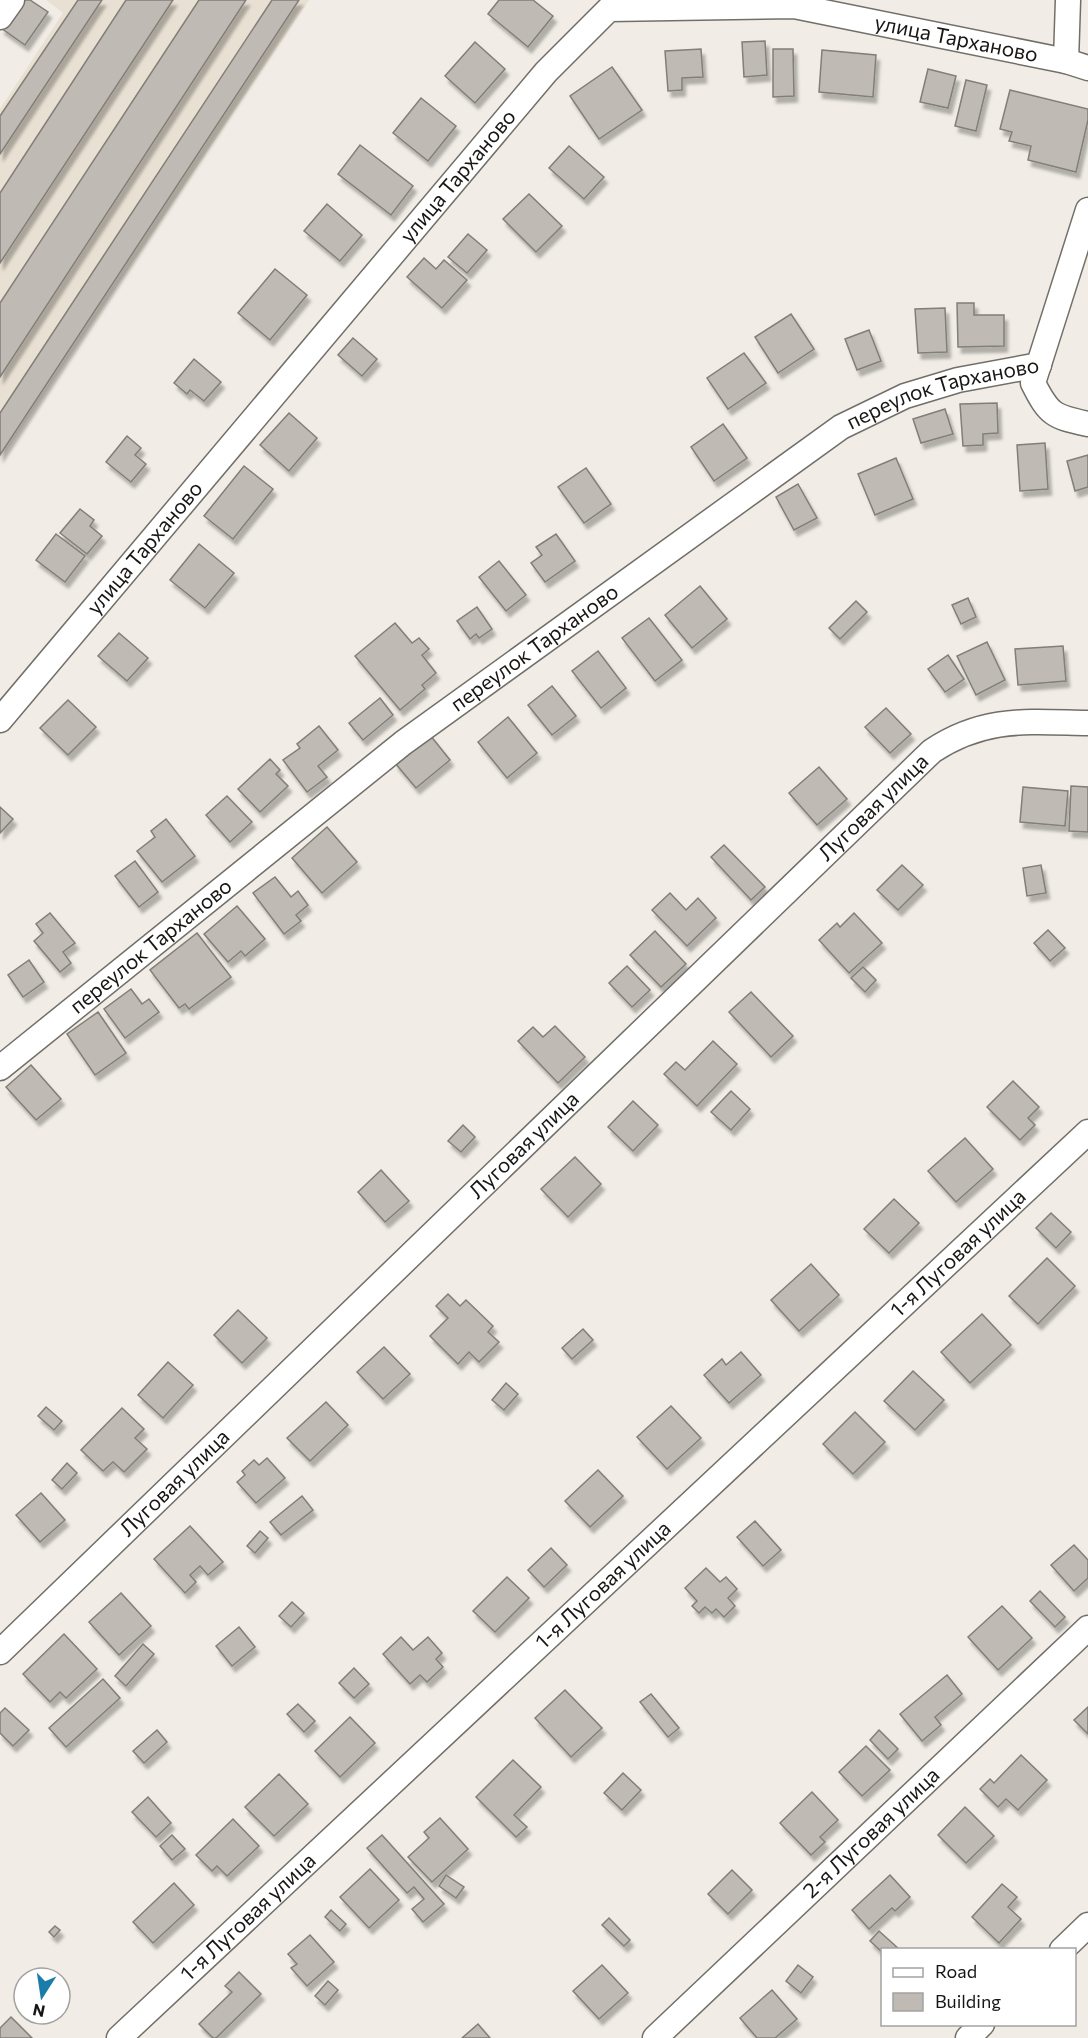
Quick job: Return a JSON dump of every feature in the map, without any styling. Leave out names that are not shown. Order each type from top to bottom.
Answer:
[{"type":"street","points":[[0,17],[12,0]]},
{"type":"street","points":[[1068,0],[1077,65]]},
{"type":"street","name":"улица Тарханово","points":[[0,720],[546,72],[607,4],[794,6],[1077,65]]},
{"type":"street","points":[[1039,365],[1088,210]]},
{"type":"street","name":"переулок Тарханово","points":[[0,1068],[403,743],[841,427],[905,396],[958,380],[1039,365],[1033,383],[1046,408],[1065,419],[1088,424]]},
{"type":"street","name":"Луговая улица","points":[[0,1652],[932,751],[951,738],[990,725],[1014,721],[1088,723]]},
{"type":"street","name":"1-я Луговая улица","points":[[119,2038],[1088,1132]]},
{"type":"street","name":"2-я Луговая улица","points":[[655,2038],[1088,1628]]},
{"type":"street","points":[[1064,1948],[1088,1925]]},
{"type":"street","points":[[968,2038],[981,2026]]},
{"type":"shaded area","points":[[46,0],[309,0],[0,460],[0,109],[63,13]]},
{"type":"building","points":[[20,0],[30,0],[48,12],[25,45],[1,28]]},
{"type":"building","points":[[78,0],[102,0],[0,154],[0,116]]},
{"type":"building","points":[[126,0],[173,0],[0,263],[0,193]]},
{"type":"building","points":[[199,0],[246,0],[0,377],[0,303]]},
{"type":"building","points":[[272,0],[299,0],[0,455],[0,413]]},
{"type":"building","points":[[499,0],[533,0],[553,16],[528,47],[488,14]]},
{"type":"building","points":[[765,41],[767,75],[744,77],[742,42]]},
{"type":"building","points":[[475,42],[505,69],[475,103],[445,76]]},
{"type":"building","points":[[701,49],[703,77],[682,78],[682,90],[668,91],[665,51]]},
{"type":"building","points":[[773,49],[793,49],[794,96],[773,97]]},
{"type":"building","points":[[822,50],[876,55],[873,97],[819,92]]},
{"type":"building","points":[[612,67],[642,110],[599,139],[570,96]]},
{"type":"building","points":[[928,69],[956,76],[948,108],[920,102]]},
{"type":"building","points":[[966,80],[987,85],[976,131],[955,126]]},
{"type":"building","points":[[1010,90],[1088,109],[1088,120],[1076,172],[1028,160],[1031,146],[1009,141],[1012,132],[1000,129]]},
{"type":"building","points":[[421,98],[456,126],[428,161],[393,133]]},
{"type":"building","points":[[360,145],[413,186],[391,215],[338,174]]},
{"type":"building","points":[[569,146],[604,177],[584,199],[549,168]]},
{"type":"building","points":[[529,194],[562,226],[536,252],[503,219]]},
{"type":"building","points":[[327,204],[362,235],[340,261],[304,231]]},
{"type":"building","points":[[468,234],[487,250],[467,273],[448,257]]},
{"type":"building","points":[[424,258],[436,269],[444,260],[467,280],[442,308],[407,277]]},
{"type":"building","points":[[275,269],[307,295],[270,340],[238,313]]},
{"type":"building","points":[[957,303],[974,303],[974,315],[1004,315],[1004,346],[958,347]]},
{"type":"building","points":[[945,308],[947,352],[918,353],[915,309]]},
{"type":"building","points":[[791,314],[814,349],[778,373],[755,337]]},
{"type":"building","points":[[869,330],[881,361],[857,370],[845,339]]},
{"type":"building","points":[[353,338],[377,359],[362,376],[338,355]]},
{"type":"building","points":[[744,353],[766,383],[728,409],[707,378]]},
{"type":"building","points":[[194,359],[221,382],[204,401],[190,390],[187,394],[174,383]]},
{"type":"building","points":[[997,403],[998,433],[983,434],[983,445],[963,446],[960,404]]},
{"type":"building","points":[[945,409],[953,434],[921,443],[913,419]]},
{"type":"building","points":[[289,413],[317,438],[289,471],[260,445]]},
{"type":"building","points":[[723,424],[747,458],[714,481],[691,447]]},
{"type":"building","points":[[127,436],[141,448],[135,455],[146,464],[131,482],[106,462]]},
{"type":"building","points":[[1045,443],[1048,489],[1020,491],[1017,445]]},
{"type":"building","points":[[1088,455],[1088,487],[1075,491],[1067,461]]},
{"type":"building","points":[[896,458],[913,499],[875,515],[858,474]]},
{"type":"building","points":[[244,466],[273,489],[233,539],[204,516]]},
{"type":"building","points":[[586,468],[611,504],[584,523],[558,487]]},
{"type":"building","points":[[798,484],[817,518],[794,530],[776,497]]},
{"type":"building","points":[[80,509],[94,520],[90,526],[102,536],[87,554],[60,533]]},
{"type":"building","points":[[56,534],[85,556],[65,582],[36,560]]},
{"type":"building","points":[[556,534],[575,561],[545,582],[531,563],[542,555],[536,547]]},
{"type":"building","points":[[199,544],[234,573],[205,608],[170,580]]},
{"type":"building","points":[[499,561],[526,595],[506,611],[479,577]]},
{"type":"building","points":[[700,586],[727,619],[692,648],[665,615]]},
{"type":"building","points":[[968,598],[976,617],[961,624],[952,605]]},
{"type":"building","points":[[856,601],[867,612],[840,639],[829,628]]},
{"type":"building","points":[[477,607],[492,629],[479,638],[476,634],[470,639],[457,621]]},
{"type":"building","points":[[649,618],[682,660],[655,681],[622,638]]},
{"type":"building","points":[[395,623],[412,643],[419,638],[429,649],[422,655],[436,673],[422,685],[425,689],[400,710],[355,656]]},
{"type":"building","points":[[119,633],[148,658],[127,681],[98,656]]},
{"type":"building","points":[[987,642],[1005,680],[976,695],[957,656]]},
{"type":"building","points":[[1063,646],[1066,681],[1018,685],[1015,649]]},
{"type":"building","points":[[598,651],[626,688],[601,708],[572,671]]},
{"type":"building","points":[[948,655],[964,679],[945,692],[928,669]]},
{"type":"building","points":[[552,686],[576,716],[552,735],[528,705]]},
{"type":"building","points":[[380,698],[393,715],[363,740],[349,723]]},
{"type":"building","points":[[68,700],[96,727],[68,755],[40,728]]},
{"type":"building","points":[[886,708],[911,734],[890,753],[865,727]]},
{"type":"building","points":[[508,717],[537,753],[507,778],[478,742]]},
{"type":"building","points":[[319,726],[338,750],[318,766],[327,777],[307,792],[283,760],[300,748],[297,744]]},
{"type":"building","points":[[430,735],[450,760],[416,788],[395,763]]},
{"type":"building","points":[[270,759],[280,770],[276,774],[288,786],[260,812],[238,789]]},
{"type":"building","points":[[819,767],[847,799],[817,825],[789,793]]},
{"type":"building","points":[[1071,786],[1088,787],[1088,832],[1069,831]]},
{"type":"building","points":[[1023,787],[1068,791],[1065,826],[1020,822]]},
{"type":"building","points":[[227,796],[252,822],[230,842],[206,815]]},
{"type":"building","points":[[0,807],[13,819],[0,833]]},
{"type":"building","points":[[166,819],[195,856],[162,882],[137,851],[155,837],[151,831]]},
{"type":"building","points":[[327,827],[357,862],[322,893],[292,858]]},
{"type":"building","points":[[724,845],[765,887],[751,900],[711,857]]},
{"type":"building","points":[[135,861],[158,892],[139,907],[115,876]]},
{"type":"building","points":[[902,865],[923,885],[898,910],[877,890]]},
{"type":"building","points":[[1041,865],[1046,893],[1027,896],[1023,868]]},
{"type":"building","points":[[275,877],[291,897],[298,891],[308,905],[296,915],[301,921],[284,934],[253,893]]},
{"type":"building","points":[[670,893],[686,910],[698,898],[716,918],[687,946],[652,910]]},
{"type":"building","points":[[237,906],[265,939],[245,956],[241,951],[228,962],[204,934]]},
{"type":"building","points":[[50,913],[75,943],[63,952],[71,963],[60,972],[34,941],[43,933],[36,924]]},
{"type":"building","points":[[854,913],[882,943],[849,973],[819,940],[837,923],[840,927]]},
{"type":"building","points":[[1048,930],[1065,948],[1050,961],[1034,943]]},
{"type":"building","points":[[655,931],[686,964],[661,987],[630,955]]},
{"type":"building","points":[[197,933],[231,977],[189,1009],[185,1004],[179,1008],[150,970]]},
{"type":"building","points":[[29,960],[44,982],[23,997],[8,975]]},
{"type":"building","points":[[627,966],[650,990],[632,1007],[609,983]]},
{"type":"building","points":[[863,967],[876,980],[865,992],[851,978]]},
{"type":"building","points":[[131,989],[142,1004],[149,999],[159,1012],[125,1038],[104,1009]]},
{"type":"building","points":[[751,992],[793,1036],[771,1057],[729,1012]]},
{"type":"building","points":[[98,1012],[126,1053],[95,1075],[67,1034]]},
{"type":"building","points":[[555,1026],[585,1057],[558,1083],[518,1041],[533,1027],[543,1037]]},
{"type":"building","points":[[713,1041],[737,1064],[697,1106],[664,1074],[676,1062],[685,1070]]},
{"type":"building","points":[[31,1065],[61,1099],[36,1120],[6,1087]]},
{"type":"building","points":[[1013,1081],[1039,1107],[1028,1118],[1035,1125],[1020,1140],[987,1107]]},
{"type":"building","points":[[731,1091],[750,1109],[731,1130],[711,1112]]},
{"type":"building","points":[[633,1101],[658,1125],[633,1151],[608,1127]]},
{"type":"building","points":[[463,1125],[475,1137],[461,1152],[448,1141]]},
{"type":"building","points":[[965,1138],[993,1169],[956,1202],[928,1171]]},
{"type":"building","points":[[575,1157],[601,1184],[568,1217],[541,1189]]},
{"type":"building","points":[[381,1170],[409,1201],[385,1222],[358,1192]]},
{"type":"building","points":[[894,1199],[919,1223],[889,1253],[864,1229]]},
{"type":"building","points":[[1051,1213],[1071,1232],[1056,1248],[1036,1228]]},
{"type":"building","points":[[1047,1258],[1075,1286],[1038,1324],[1009,1296]]},
{"type":"building","points":[[811,1264],[839,1295],[799,1331],[771,1300]]},
{"type":"building","points":[[448,1294],[460,1306],[466,1300],[493,1326],[488,1332],[499,1342],[479,1362],[469,1352],[458,1364],[430,1336],[448,1318],[436,1306]]},
{"type":"building","points":[[238,1310],[267,1338],[242,1363],[214,1335]]},
{"type":"building","points":[[982,1314],[1011,1345],[970,1383],[941,1352]]},
{"type":"building","points":[[583,1329],[593,1340],[572,1359],[562,1348]]},
{"type":"building","points":[[384,1347],[410,1374],[383,1399],[357,1372]]},
{"type":"building","points":[[741,1352],[761,1375],[729,1403],[704,1375],[722,1359],[726,1365]]},
{"type":"building","points":[[168,1362],[193,1385],[163,1418],[138,1395]]},
{"type":"building","points":[[913,1371],[944,1400],[915,1430],[884,1401]]},
{"type":"building","points":[[506,1383],[518,1394],[504,1410],[492,1400]]},
{"type":"building","points":[[326,1402],[348,1425],[310,1461],[287,1438]]},
{"type":"building","points":[[671,1406],[701,1438],[667,1469],[637,1437]]},
{"type":"building","points":[[46,1407],[62,1421],[54,1430],[38,1416]]},
{"type":"building","points":[[122,1408],[144,1429],[135,1438],[147,1449],[124,1472],[113,1462],[103,1471],[81,1450]]},
{"type":"building","points":[[855,1412],[885,1442],[853,1474],[823,1444]]},
{"type":"building","points":[[267,1458],[285,1478],[256,1503],[237,1482],[245,1475],[242,1471],[254,1460],[259,1465]]},
{"type":"building","points":[[67,1463],[77,1473],[62,1489],[52,1480]]},
{"type":"building","points":[[598,1470],[623,1496],[590,1527],[565,1501]]},
{"type":"building","points":[[41,1493],[65,1520],[40,1542],[16,1515]]},
{"type":"building","points":[[302,1496],[313,1510],[281,1535],[270,1522]]},
{"type":"building","points":[[755,1521],[781,1550],[763,1566],[737,1537]]},
{"type":"building","points":[[190,1526],[223,1562],[208,1575],[200,1566],[190,1575],[196,1582],[185,1593],[154,1559]]},
{"type":"building","points":[[260,1531],[268,1538],[255,1553],[247,1546]]},
{"type":"building","points":[[1074,1545],[1088,1560],[1088,1578],[1074,1591],[1051,1565]]},
{"type":"building","points":[[551,1548],[567,1565],[544,1587],[528,1570]]},
{"type":"building","points":[[706,1568],[720,1582],[726,1577],[737,1589],[728,1598],[735,1606],[724,1617],[716,1609],[712,1613],[705,1607],[699,1613],[692,1606],[697,1601],[685,1588]]},
{"type":"building","points":[[507,1577],[529,1598],[495,1632],[473,1611]]},
{"type":"building","points":[[1040,1591],[1065,1617],[1055,1627],[1030,1601]]},
{"type":"building","points":[[121,1593],[151,1626],[119,1655],[89,1622]]},
{"type":"building","points":[[292,1602],[304,1613],[291,1627],[279,1616]]},
{"type":"building","points":[[1002,1606],[1032,1638],[998,1670],[968,1637]]},
{"type":"building","points":[[239,1627],[255,1647],[232,1666],[216,1646]]},
{"type":"building","points":[[64,1634],[97,1669],[66,1698],[60,1692],[50,1702],[23,1674]]},
{"type":"building","points":[[401,1637],[413,1650],[428,1637],[442,1653],[436,1659],[443,1667],[427,1682],[420,1675],[410,1684],[383,1654]]},
{"type":"building","points":[[143,1644],[154,1654],[126,1686],[115,1676]]},
{"type":"building","points":[[354,1668],[369,1684],[354,1698],[339,1683]]},
{"type":"building","points":[[947,1675],[962,1694],[935,1717],[941,1725],[922,1741],[900,1714]]},
{"type":"building","points":[[103,1679],[120,1698],[66,1747],[49,1728]]},
{"type":"building","points":[[565,1690],[602,1728],[571,1757],[535,1718]]},
{"type":"building","points":[[651,1694],[679,1728],[668,1737],[640,1702]]},
{"type":"building","points":[[298,1704],[315,1721],[304,1732],[287,1714]]},
{"type":"building","points":[[1088,1707],[1088,1734],[1074,1720]]},
{"type":"building","points":[[5,1708],[29,1730],[13,1746],[0,1733],[0,1713]]},
{"type":"building","points":[[350,1717],[375,1743],[340,1777],[315,1751]]},
{"type":"building","points":[[157,1730],[167,1742],[144,1763],[133,1751]]},
{"type":"building","points":[[879,1730],[898,1749],[888,1759],[870,1740]]},
{"type":"building","points":[[866,1746],[890,1770],[862,1796],[839,1772]]},
{"type":"building","points":[[1021,1755],[1047,1780],[1018,1810],[1006,1799],[998,1807],[980,1789],[990,1779],[994,1783]]},
{"type":"building","points":[[513,1760],[541,1787],[514,1815],[527,1827],[516,1837],[476,1797]]},
{"type":"building","points":[[623,1773],[641,1790],[622,1810],[604,1793]]},
{"type":"building","points":[[279,1774],[308,1804],[274,1836],[245,1807]]},
{"type":"building","points":[[812,1792],[838,1820],[820,1837],[825,1842],[811,1855],[780,1823]]},
{"type":"building","points":[[148,1797],[171,1823],[156,1837],[132,1812]]},
{"type":"building","points":[[965,1807],[994,1836],[966,1863],[938,1835]]},
{"type":"building","points":[[440,1818],[468,1849],[432,1882],[408,1857],[429,1838],[424,1832]]},
{"type":"building","points":[[233,1819],[259,1846],[227,1876],[217,1866],[212,1871],[196,1855]]},
{"type":"building","points":[[172,1835],[185,1849],[172,1860],[160,1846]]},
{"type":"building","points":[[382,1835],[444,1904],[423,1922],[412,1909],[424,1899],[414,1887],[407,1893],[367,1848]]},
{"type":"building","points":[[370,1869],[399,1900],[369,1928],[340,1897]]},
{"type":"building","points":[[732,1870],[752,1890],[728,1914],[708,1894]]},
{"type":"building","points":[[446,1875],[464,1887],[456,1898],[439,1886]]},
{"type":"building","points":[[890,1875],[910,1897],[895,1911],[892,1908],[869,1929],[852,1910]]},
{"type":"building","points":[[174,1883],[194,1905],[153,1943],[133,1922]]},
{"type":"building","points":[[1002,1884],[1017,1897],[1008,1907],[1021,1919],[999,1943],[972,1917]]},
{"type":"building","points":[[331,1910],[346,1924],[340,1931],[325,1917]]},
{"type":"building","points":[[609,1918],[630,1940],[624,1946],[602,1925]]},
{"type":"building","points":[[55,1926],[60,1930],[54,1937],[49,1932]]},
{"type":"building","points":[[879,1931],[898,1948],[881,1948],[881,1951],[870,1941]]},
{"type":"building","points":[[310,1935],[334,1962],[307,1986],[291,1968],[297,1964],[288,1954]]},
{"type":"building","points":[[602,1965],[628,1993],[599,2019],[573,1991]]},
{"type":"building","points":[[798,1965],[813,1977],[801,1993],[786,1981]]},
{"type":"building","points":[[239,1972],[261,1994],[216,2038],[213,2038],[199,2024],[232,1992],[225,1986]]},
{"type":"building","points":[[328,1981],[338,1990],[325,2005],[315,1996]]},
{"type":"building","points":[[772,1990],[797,2019],[775,2038],[757,2038],[740,2018]]},
{"type":"building","points":[[11,2017],[12,2026],[20,2026],[32,2038],[0,2038],[0,2028]]},
{"type":"building","points":[[478,2024],[490,2038],[462,2038]]}]
